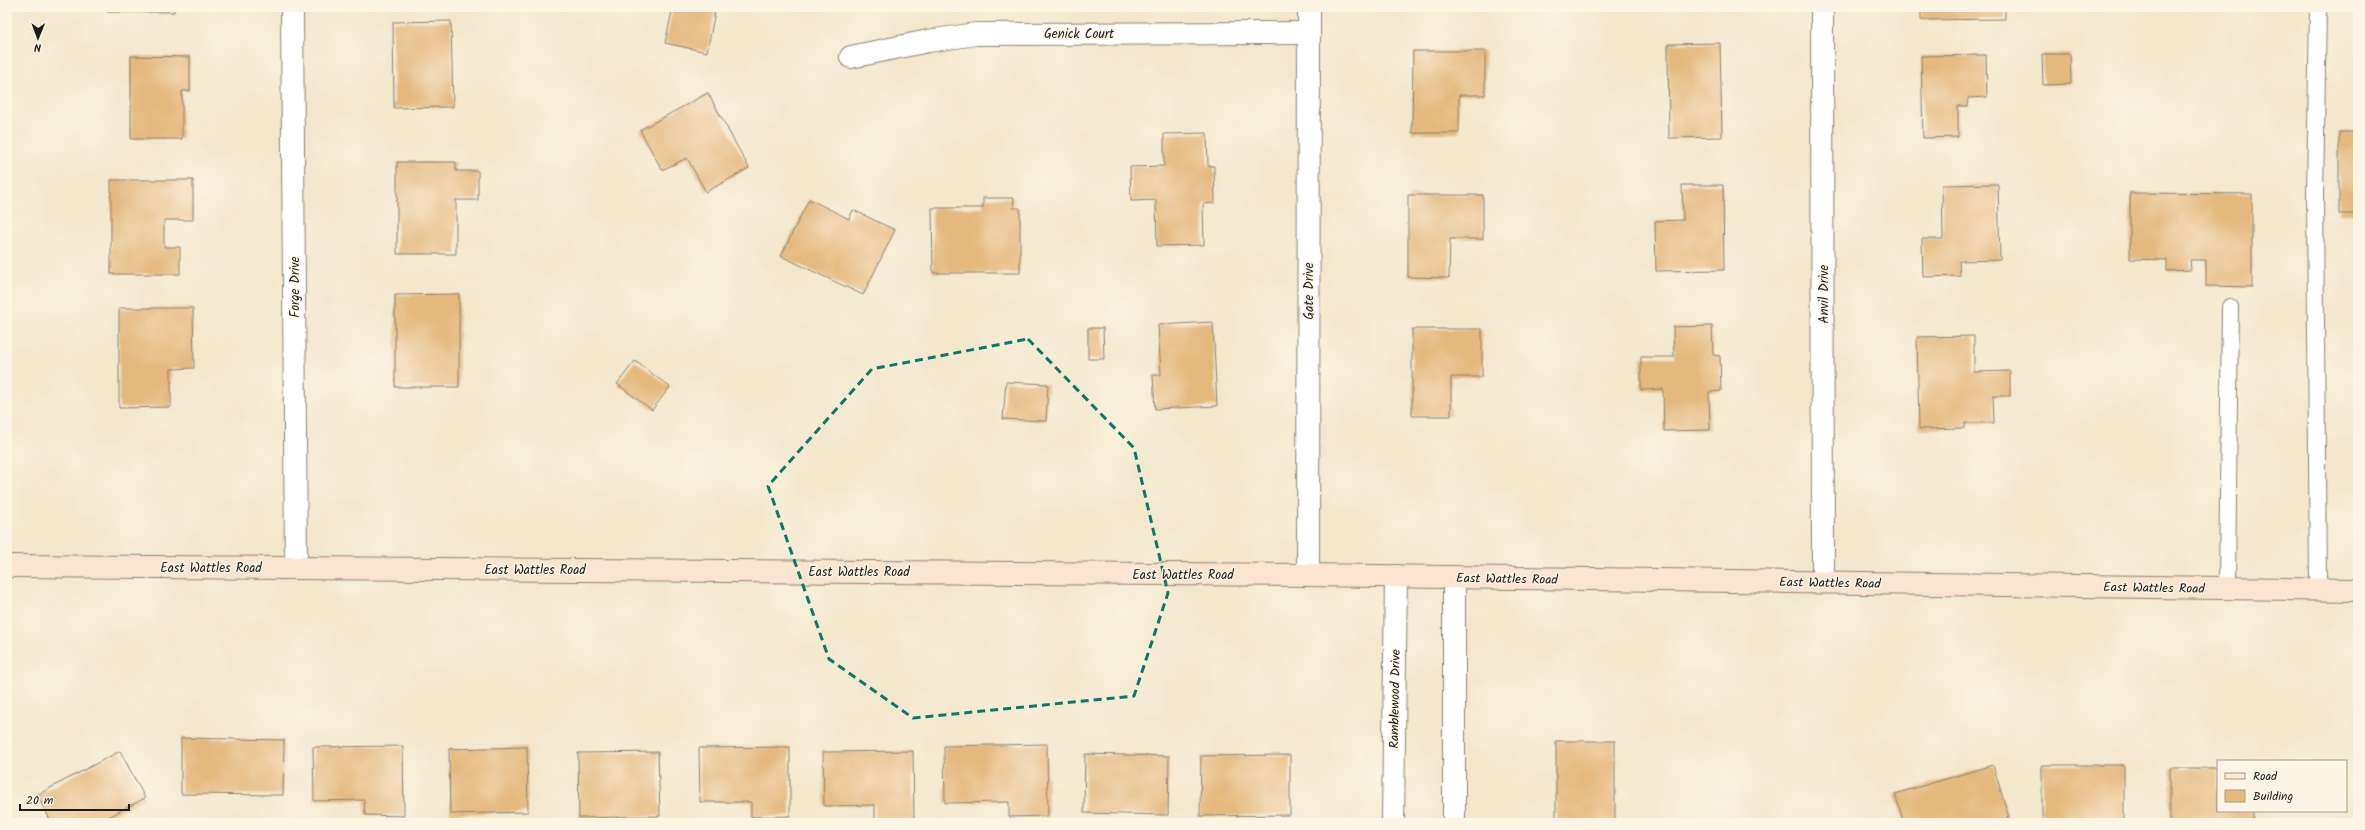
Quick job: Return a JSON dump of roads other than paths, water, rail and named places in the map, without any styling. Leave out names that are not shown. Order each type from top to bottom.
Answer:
[{"type":"main road","name":"East Wattles Road","points":[[7,566],[1308,575],[2358,590]]},
{"type":"street","name":"Forge Drive","points":[[292,7],[296,568]]},
{"type":"street","name":"Gate Drive","points":[[1308,575],[1309,7]]},
{"type":"street","name":"Anvil Drive","points":[[1822,7],[1823,582]]},
{"type":"street","name":"Genick Court","points":[[851,57],[928,41],[976,34],[1309,33]]},
{"type":"street","name":"Ramblewood Drive","points":[[1393,823],[1396,576]]},
{"type":"street","points":[[1454,577],[1454,823]]},
{"type":"lane","points":[[2318,7],[2315,195],[2318,589]]},
{"type":"lane","points":[[2227,588],[2230,307]]}]
